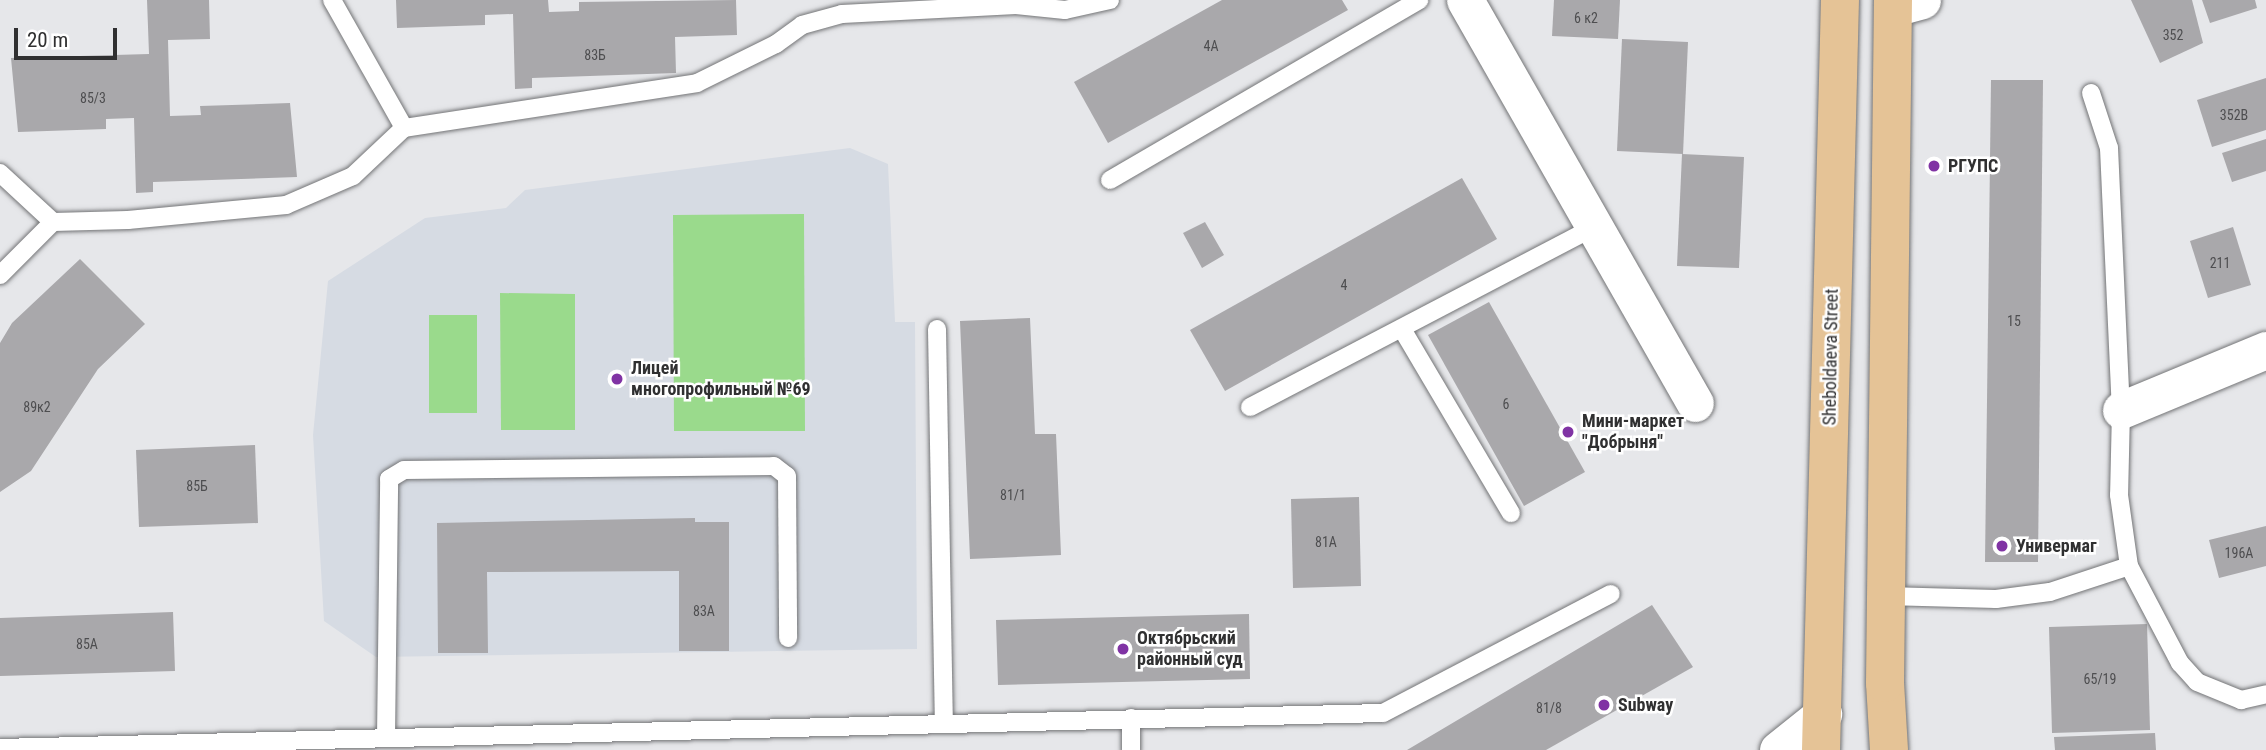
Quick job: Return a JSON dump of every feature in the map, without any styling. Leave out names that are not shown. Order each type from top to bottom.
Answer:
[{"type":"main road","name":"Sheboldaeva Street","points":[[1822,732],[1840,0]]},
{"type":"main road","points":[[1889,750],[1885,683],[1886,596],[1903,3]]},
{"type":"street","points":[[1465,0],[1695,403]]},
{"type":"street","points":[[2121,410],[2266,351]]},
{"type":"street","points":[[1777,750],[1822,732]]},
{"type":"lane","points":[[332,0],[404,128]]},
{"type":"lane","points":[[0,275],[52,222],[128,220],[286,205],[353,176],[404,128],[697,83],[776,44],[802,25],[842,14],[1065,5],[1110,0]]},
{"type":"lane","points":[[1110,180],[1419,0]]},
{"type":"lane","points":[[2091,93],[2109,148],[2121,410],[2119,495],[2129,566],[2180,663],[2197,682],[2241,700],[2266,694]]},
{"type":"lane","points":[[0,173],[52,222]]},
{"type":"lane","points":[[1250,407],[1595,227]]},
{"type":"lane","points":[[937,329],[944,723]]},
{"type":"lane","points":[[1402,329],[1511,513]]},
{"type":"lane","points":[[386,738],[389,479],[404,470],[774,466],[787,476],[788,638]]},
{"type":"lane","points":[[1886,596],[1996,599],[2050,592],[2129,566]]},
{"type":"lane","points":[[0,748],[1383,713],[1611,594]]},
{"type":"lane","points":[[1131,718],[1131,750]]},
{"type":"shaded area","name":"Лицей многопрофильный №69","points":[[850,148],[888,164],[895,322],[915,322],[917,649],[376,657],[324,621],[313,435],[328,281],[425,218],[506,208],[525,190]]},
{"type":"green space","points":[[804,214],[805,431],[674,431],[673,215]]},
{"type":"green space","points":[[500,293],[575,294],[575,430],[501,430]]},
{"type":"green space","points":[[429,315],[477,315],[477,413],[429,413]]},
{"type":"building","points":[[147,0],[209,0],[210,39],[168,40],[170,116],[201,115],[200,106],[290,103],[297,177],[153,182],[153,192],[136,193],[134,118],[106,119],[106,129],[18,132],[11,58],[149,54]]},
{"type":"building","points":[[396,0],[548,0],[549,12],[579,11],[579,2],[736,0],[737,35],[675,37],[676,73],[532,78],[532,88],[515,89],[513,14],[485,15],[485,25],[397,28]]},
{"type":"building","points":[[1222,0],[1342,0],[1348,10],[1108,143],[1074,82]]},
{"type":"building","points":[[1554,0],[1620,0],[1618,39],[1552,36]]},
{"type":"building","points":[[2131,0],[2192,0],[2203,43],[2160,63]]},
{"type":"building","points":[[2202,0],[2255,0],[2257,8],[2210,23]]},
{"type":"building","points":[[1622,39],[1688,42],[1683,154],[1617,151]]},
{"type":"building","points":[[2266,78],[2266,130],[2212,147],[2197,100]]},
{"type":"building","points":[[1991,80],[2043,80],[2038,562],[1985,562]]},
{"type":"building","points":[[2266,139],[2266,171],[2232,182],[2222,153]]},
{"type":"building","points":[[1682,154],[1744,157],[1739,268],[1677,266]]},
{"type":"building","points":[[1462,178],[1497,239],[1225,391],[1190,330]]},
{"type":"building","points":[[1205,222],[1224,255],[1202,268],[1183,233]]},
{"type":"building","points":[[2233,227],[2251,285],[2208,298],[2190,241]]},
{"type":"building","points":[[80,259],[145,324],[98,369],[31,471],[0,492],[0,343],[12,323]]},
{"type":"building","points":[[1489,302],[1585,472],[1524,506],[1428,335]]},
{"type":"building","points":[[1030,318],[1035,434],[1056,434],[1061,555],[970,559],[960,321]]},
{"type":"building","points":[[255,445],[258,523],[139,527],[136,450]]},
{"type":"building","points":[[1359,497],[1361,586],[1293,588],[1291,499]]},
{"type":"building","points":[[695,518],[695,522],[729,522],[729,651],[679,651],[679,571],[487,572],[488,653],[438,653],[437,523]]},
{"type":"building","points":[[2266,526],[2266,566],[2219,578],[2209,540]]},
{"type":"building","points":[[1652,605],[1693,667],[1546,750],[1407,750]]},
{"type":"building","points":[[173,612],[175,671],[0,676],[0,618]]},
{"type":"building","name":"Октябрьский районный суд","points":[[1249,614],[1250,679],[998,685],[996,620]]},
{"type":"building","points":[[2147,624],[2150,730],[2052,733],[2049,627]]},
{"type":"building","points":[[2155,733],[2156,750],[2055,750],[2054,737]]},
{"type":"place","name":"РГУПС","points":[[1934,166]]},
{"type":"place","name":"Лицей многопрофильный №69","points":[[617,379]]},
{"type":"place","name":"Мини-маркет \"Добрыня\"","points":[[1568,432]]},
{"type":"place","name":"Универмаг","points":[[2002,546]]},
{"type":"place","name":"Октябрьский районный суд","points":[[1123,649]]},
{"type":"place","name":"Subway","points":[[1604,705]]}]
